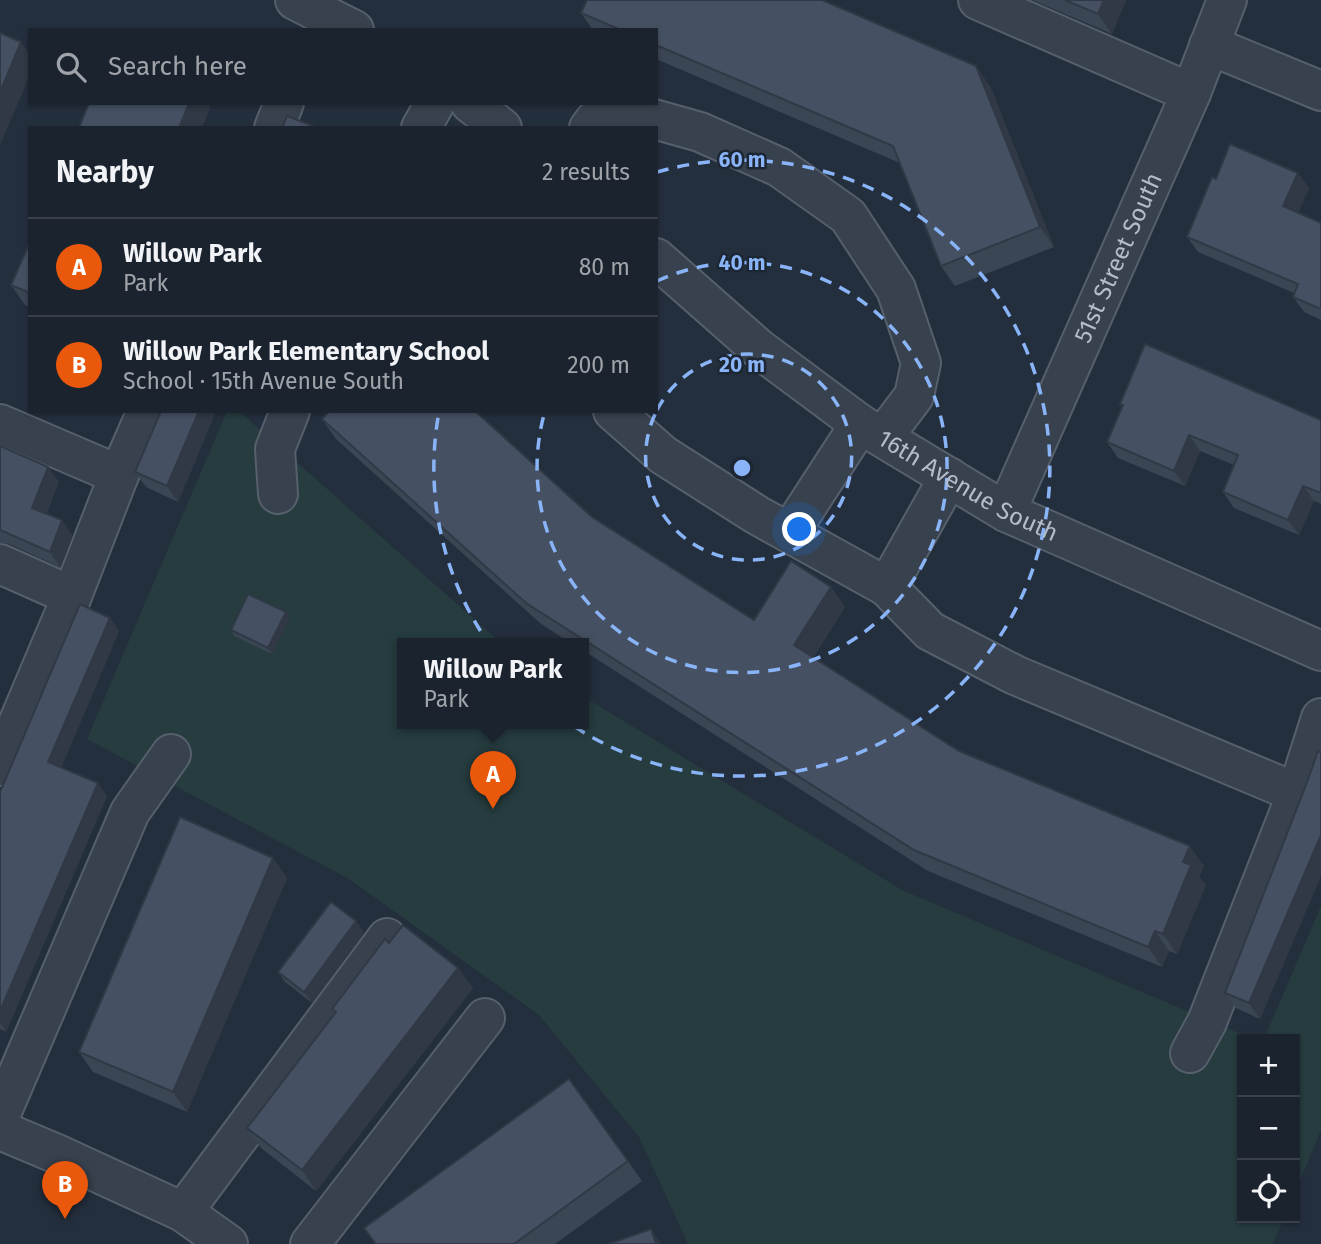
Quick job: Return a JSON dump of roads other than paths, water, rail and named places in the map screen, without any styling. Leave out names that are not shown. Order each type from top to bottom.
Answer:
[{"type":"street","points":[[978,0],[1191,93]]},
{"type":"street","name":"51st Street South","points":[[1006,512],[1191,93],[1227,0]]},
{"type":"street","points":[[1209,45],[1321,91]]},
{"type":"street","points":[[275,126],[284,105]]},
{"type":"street","points":[[422,126],[434,105]]},
{"type":"street","points":[[473,105],[499,126]]},
{"type":"street","points":[[590,126],[595,120],[636,114],[699,132],[779,167],[848,216],[896,289],[921,363],[914,396],[872,430],[790,532]]},
{"type":"street","name":"16th Avenue South","points":[[658,260],[758,348],[872,430],[1006,512],[1321,651]]},
{"type":"street","points":[[0,766],[146,413]]},
{"type":"street","points":[[278,494],[275,449],[289,413]]},
{"type":"street","points":[[615,413],[663,455],[757,515],[887,587],[930,631],[1015,675],[1297,793]]},
{"type":"street","points":[[0,424],[119,475]]},
{"type":"street","points":[[887,587],[949,477]]},
{"type":"street","points":[[0,564],[72,596]]},
{"type":"street","points":[[1190,1053],[1207,1022],[1297,793],[1321,718]]},
{"type":"street","points":[[0,1116],[130,812],[171,754]]},
{"type":"street","points":[[183,1212],[387,938]]},
{"type":"street","points":[[310,1244],[485,1018]]},
{"type":"street","points":[[0,1130],[183,1212],[228,1244]]},
{"type":"place","name":"Willow Park","points":[[493,809]]},
{"type":"place","name":"Willow Park Elementary School","points":[[65,1219]]}]
